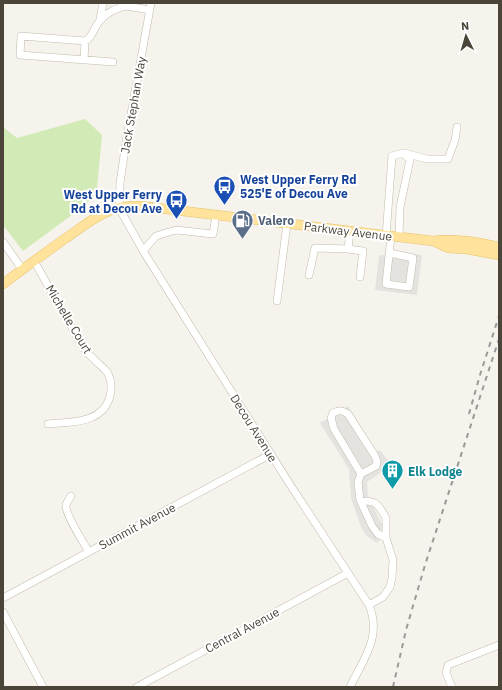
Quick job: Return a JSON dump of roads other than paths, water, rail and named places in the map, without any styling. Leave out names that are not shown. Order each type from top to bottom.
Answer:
[{"type":"main road","name":"Parkway Avenue","points":[[3,284],[34,260],[102,214],[130,206],[141,206],[433,241],[444,239],[453,240],[499,247]]},
{"type":"main road","name":"Parkway Avenue","points":[[433,241],[444,246],[499,255]]},
{"type":"street","points":[[100,20],[103,3]]},
{"type":"street","points":[[113,62],[20,55],[21,36],[85,41],[91,36],[100,20],[112,10],[119,8],[122,5],[150,6]]},
{"type":"street","name":"Jack Stephan Way","points":[[119,208],[120,183],[126,142],[150,6]]},
{"type":"street","points":[[84,60],[85,41]]},
{"type":"street","points":[[390,253],[412,258],[410,287],[386,284],[392,236],[392,156],[403,153],[427,159],[448,159],[455,140],[457,127]]},
{"type":"street","points":[[392,236],[410,160],[403,153]]},
{"type":"street","name":"Decou Avenue","points":[[119,208],[143,250],[270,454],[369,605],[374,622],[372,641],[350,687]]},
{"type":"street","points":[[143,250],[156,236],[176,230],[213,234],[216,215]]},
{"type":"street","points":[[277,300],[287,224]]},
{"type":"street","points":[[348,249],[350,231]]},
{"type":"street","points":[[3,242],[22,269]]},
{"type":"street","points":[[309,275],[315,248],[348,249],[363,251],[360,277]]},
{"type":"street","name":"Michelle Court","points":[[34,260],[82,346],[88,354],[107,372],[111,386],[111,393],[106,407],[95,417],[82,421],[48,424]]},
{"type":"street","points":[[361,474],[334,428],[331,418],[333,413],[343,410],[348,414],[375,456],[377,461],[376,466],[361,474],[358,482],[360,502],[372,526],[378,534],[386,538]]},
{"type":"street","name":"Summit Avenue","points":[[3,598],[270,454]]},
{"type":"street","points":[[71,496],[66,505],[67,510],[89,552]]},
{"type":"street","points":[[360,502],[368,501],[375,503],[386,518],[386,538],[393,560],[390,587],[383,597],[369,605]]},
{"type":"street","name":"Central Avenue","points":[[137,687],[348,573]]},
{"type":"street","points":[[3,612],[43,687]]},
{"type":"street","points":[[452,687],[446,673],[448,665],[499,645]]},
{"type":"railway","points":[[469,414],[499,316]]},
{"type":"railway","points":[[393,687],[406,630],[425,565],[499,339]]},
{"type":"place","name":"West Upper Ferry Rd 525'E of Decou Ave","points":[[225,206]]},
{"type":"place","name":"West Upper Ferry Rd at Decou Ave","points":[[177,220]]},
{"type":"place","name":"Valero","points":[[243,240]]},
{"type":"place","name":"Elk Lodge","points":[[392,490]]}]
